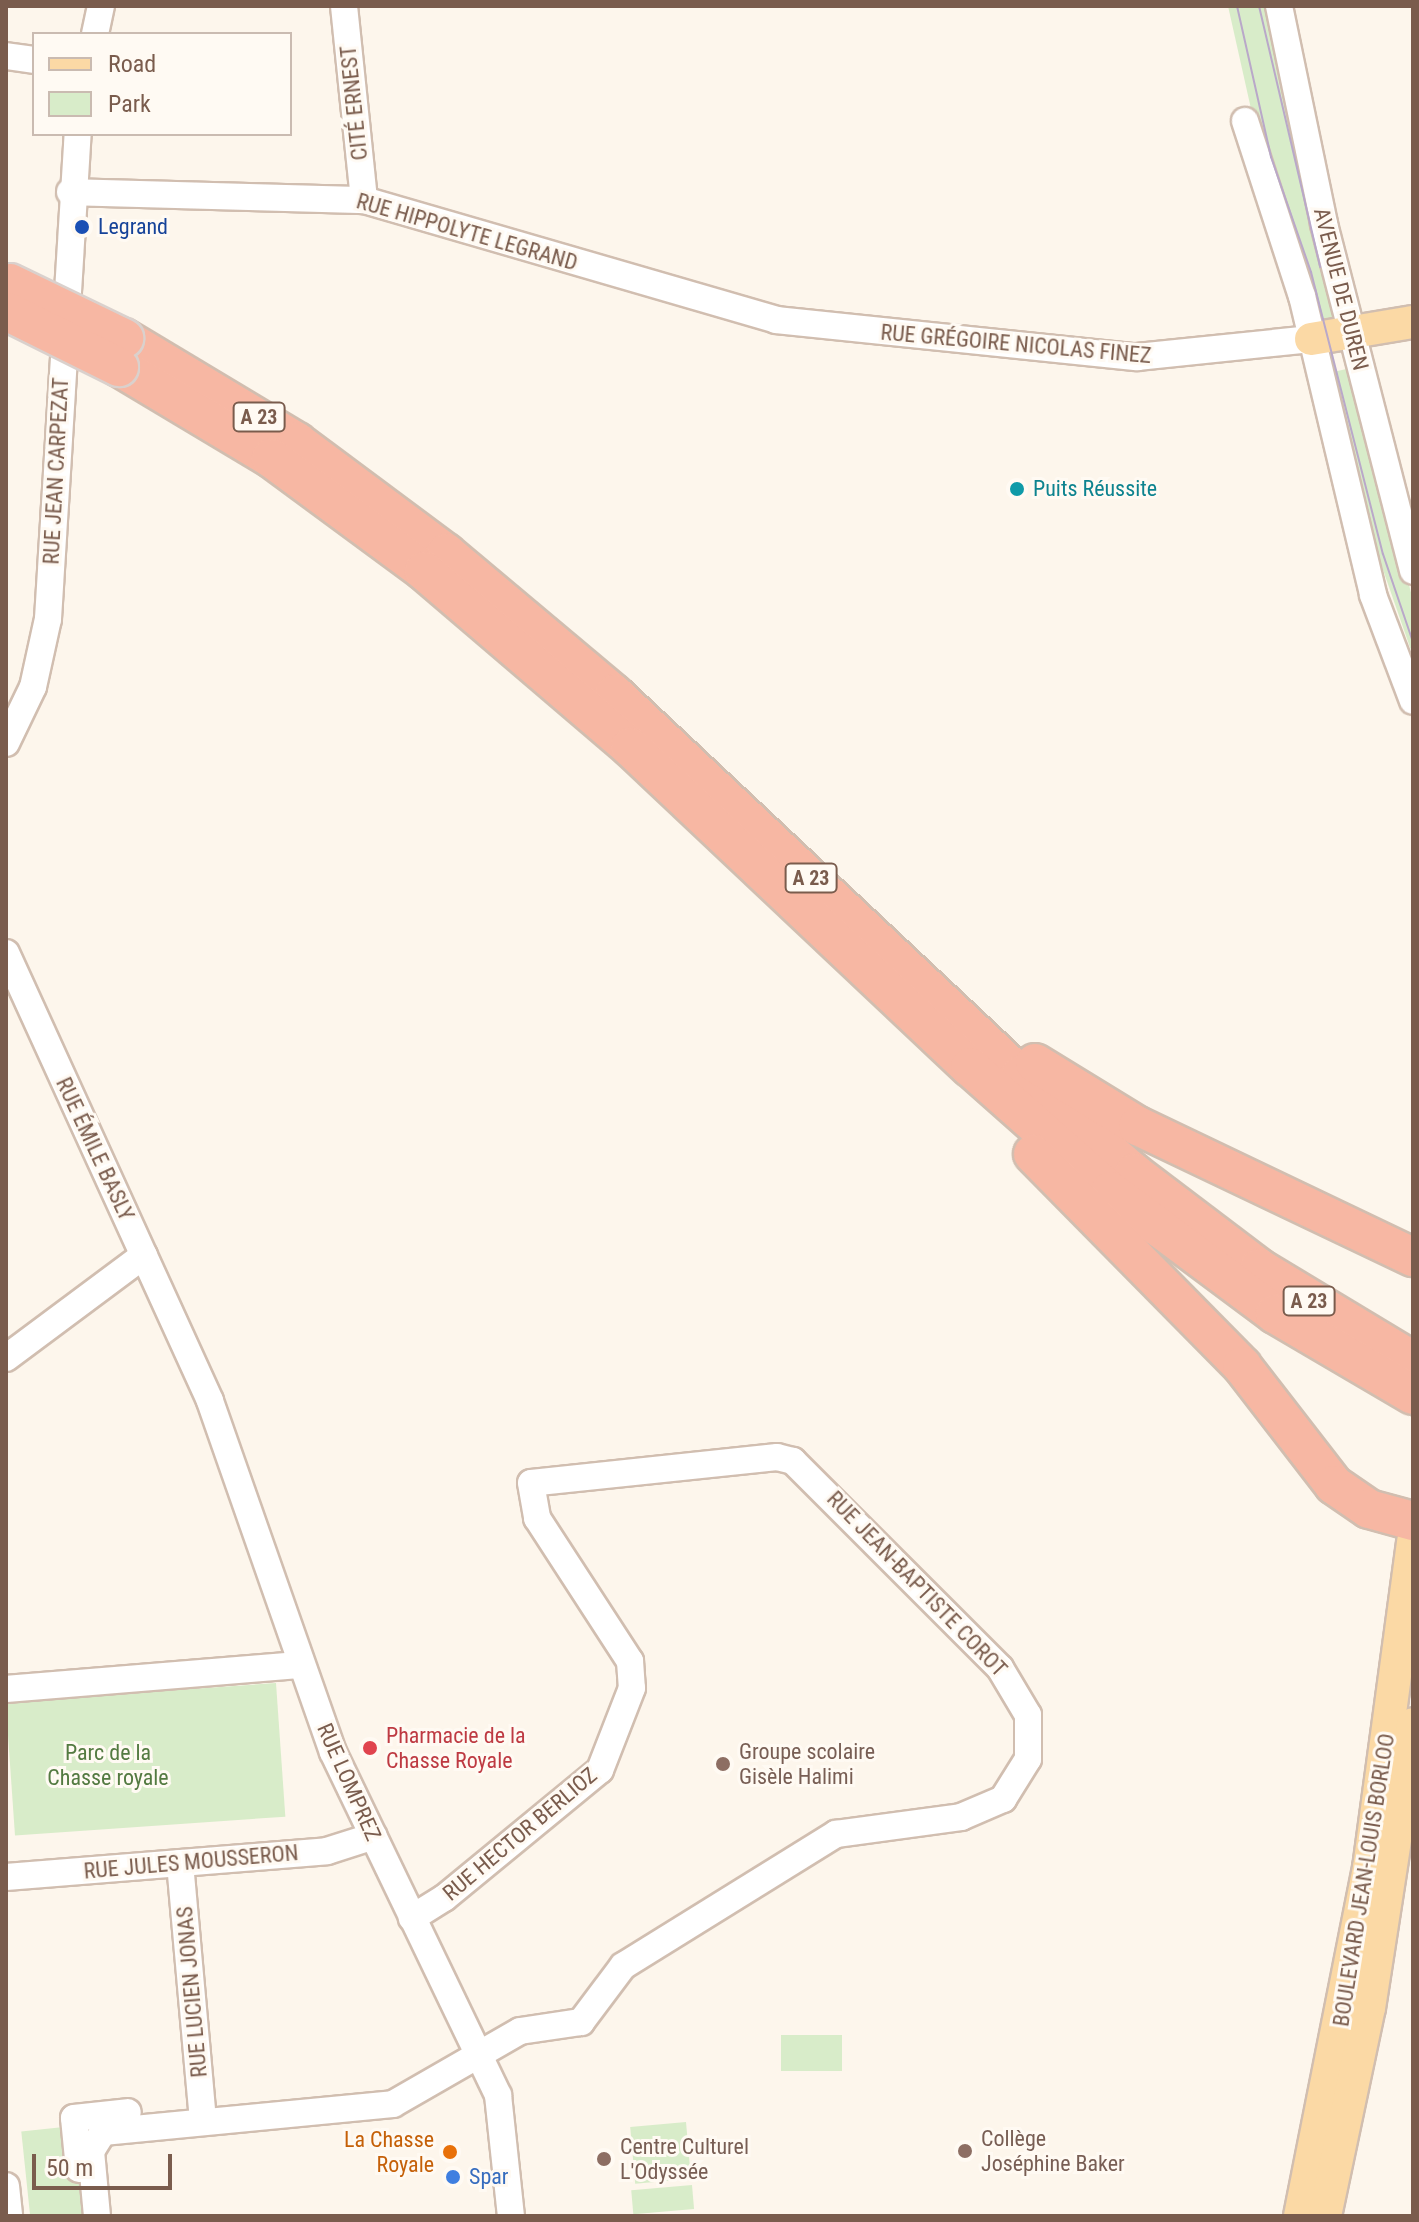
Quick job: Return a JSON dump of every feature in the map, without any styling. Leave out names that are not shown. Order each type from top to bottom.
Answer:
[{"type":"highway","name":"A 23","points":[[8,297],[308,449],[473,574],[670,745],[939,999],[1168,1200],[1399,1371]]},
{"type":"highway","name":"A 23","points":[[121,352],[424,571],[630,747],[970,1067],[1141,1216],[1275,1314],[1399,1371]]},
{"type":"highway","points":[[854,958],[908,1029],[1242,1366],[1323,1473],[1357,1503],[1413,1521]]},
{"type":"highway","points":[[939,999],[1116,1114],[1413,1257]]},
{"type":"main road","name":"RUE GRÉGOIRE NICOLAS FINEZ","points":[[1311,339],[1413,322]]},
{"type":"main road","name":"BOULEVARD JEAN-LOUIS BORLOO","points":[[1300,2216],[1367,1882],[1413,1541]]},
{"type":"main road","name":"BOULEVARD JEAN-LOUIS BORLOO","points":[[1325,2216],[1369,2008],[1413,1724]]},
{"type":"street","points":[[95,32],[101,6]]},
{"type":"street","name":"CITÉ ERNEST","points":[[344,6],[364,200]]},
{"type":"street","name":"AVENUE DE DUREN","points":[[1279,6],[1352,333],[1413,571]]},
{"type":"street","points":[[6,56],[32,60]]},
{"type":"street","points":[[1245,121],[1311,339],[1373,595],[1413,701]]},
{"type":"street","name":"RUE JEAN CARPEZAT","points":[[6,743],[33,687],[48,619],[70,192],[78,136]]},
{"type":"street","name":"RUE HIPPOLYTE LEGRAND","points":[[70,192],[364,200],[761,317]]},
{"type":"street","name":"RUE GRÉGOIRE NICOLAS FINEZ","points":[[761,317],[1137,357],[1311,339]]},
{"type":"street","name":"RUE ÉMILE BASLY","points":[[6,953],[185,1344]]},
{"type":"street","points":[[6,1358],[144,1255]]},
{"type":"street","name":"RUE LOMPREZ","points":[[185,1344],[216,1415],[333,1752],[501,2107],[511,2216]]},
{"type":"street","name":"RUE JEAN-BAPTISTE COROT","points":[[478,2056],[526,2029],[581,2022],[623,1966],[842,1831],[961,1817],[993,1806],[1021,1777],[1031,1741],[1028,1715],[1012,1682],[793,1461],[777,1457],[531,1483]]},
{"type":"street","name":"RUE HECTOR BERLIOZ","points":[[412,1918],[444,1898],[597,1773],[634,1683],[627,1657],[537,1518],[531,1483]]},
{"type":"street","points":[[6,1689],[301,1665]]},
{"type":"street","name":"RUE JULES MOUSSERON","points":[[6,1877],[327,1851],[374,1836]]},
{"type":"street","name":"RUE LUCIEN JONAS","points":[[180,1863],[202,2108]]},
{"type":"street","points":[[83,2216],[74,2118],[185,2107],[393,2104],[478,2056]]},
{"type":"street","points":[[97,2216],[91,2151],[97,2135],[202,2108]]},
{"type":"street","points":[[6,2186],[9,2216]]},
{"type":"green space","points":[[1228,6],[1264,6],[1340,326],[1318,330],[1260,149]]},
{"type":"green space","points":[[1351,368],[1413,600],[1413,656],[1381,564],[1333,372]]},
{"type":"green space","name":"Parc de la Chasse royale","points":[[276,1683],[285,1817],[15,1836],[6,1702]]},
{"type":"green space","points":[[781,2035],[842,2035],[842,2071],[781,2071]]},
{"type":"green space","points":[[686,2122],[691,2179],[635,2184],[630,2127]]},
{"type":"green space","points":[[73,2126],[82,2216],[30,2216],[21,2131]]},
{"type":"green space","points":[[692,2185],[694,2209],[633,2214],[631,2190]]},
{"type":"tram line","points":[[1237,6],[1271,157],[1311,272],[1383,554],[1413,642]]},
{"type":"tram line","points":[[1259,6],[1320,267]]},
{"type":"place","name":"Legrand","points":[[82,227]]},
{"type":"place","name":"Puits Réussite","points":[[1017,489]]},
{"type":"place","name":"Pharmacie de la Chasse Royale","points":[[370,1748]]},
{"type":"place","name":"Groupe scolaire Gisèle Halimi","points":[[723,1764]]},
{"type":"place","name":"Collège Joséphine Baker","points":[[965,2151]]},
{"type":"place","name":"La Chasse Royale","points":[[450,2152]]},
{"type":"place","name":"Centre Culturel L'Odyssée","points":[[604,2159]]},
{"type":"place","name":"Spar","points":[[453,2177]]}]
